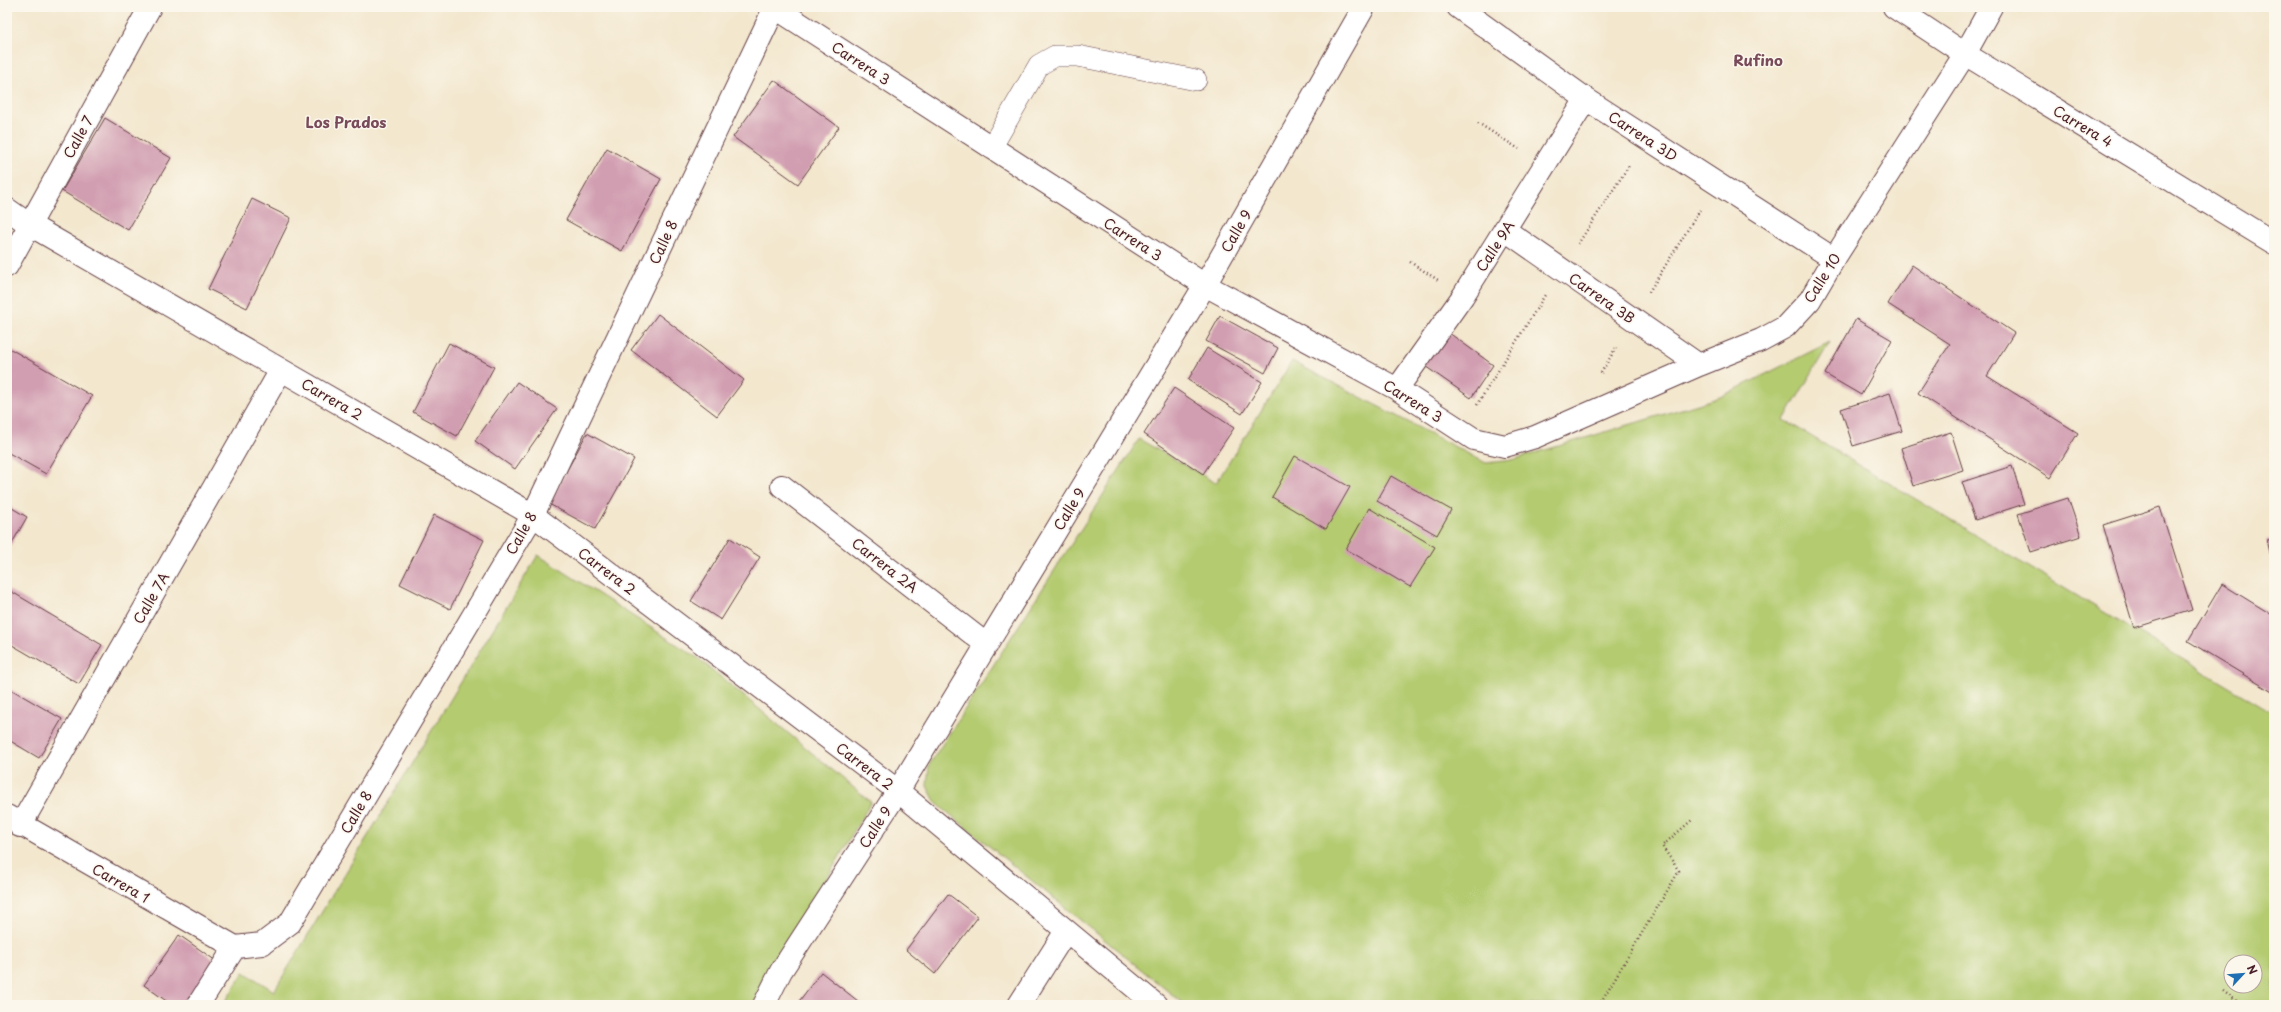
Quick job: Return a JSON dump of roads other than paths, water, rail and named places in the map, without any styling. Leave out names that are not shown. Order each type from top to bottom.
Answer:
[{"type":"street","name":"Calle 7","points":[[7,266],[150,7]]},
{"type":"street","name":"Carrera 3","points":[[774,7],[1205,285],[1397,389],[1474,439],[1505,446]]},
{"type":"street","name":"Calle 8","points":[[235,948],[262,944],[290,924],[532,515],[774,7]]},
{"type":"street","name":"Calle 9","points":[[764,1005],[781,972],[898,791],[1205,285],[1364,7]]},
{"type":"street","name":"Carrera 3D","points":[[1458,7],[1586,99],[1834,259]]},
{"type":"street","name":"Carrera 4","points":[[1894,7],[1965,54],[2274,243]]},
{"type":"street","name":"Calle 10","points":[[1505,446],[1535,437],[1699,365],[1761,340],[1785,327],[1810,300],[1834,259],[1965,54],[1991,7]]},
{"type":"street","name":"Calle 9A","points":[[1397,389],[1463,296],[1586,99]]},
{"type":"street","name":"Carrera 2","points":[[7,209],[30,225],[532,515],[898,791],[1156,1005]]},
{"type":"street","name":"Carrera 3B","points":[[1505,230],[1699,365]]},
{"type":"street","name":"Calle 7A","points":[[14,821],[281,370]]},
{"type":"street","name":"Carrera 2A","points":[[782,486],[987,645]]},
{"type":"street","name":"Carrera 1","points":[[14,821],[235,948]]},
{"type":"street","points":[[1019,1005],[1066,931]]},
{"type":"street","points":[[198,1005],[235,948]]},
{"type":"lane","points":[[991,148],[1039,65],[1056,56],[1078,56],[1196,80]]},
{"type":"district","name":"Rufino","points":[[1758,59]]},
{"type":"district","name":"Los Prados","points":[[346,121]]}]
